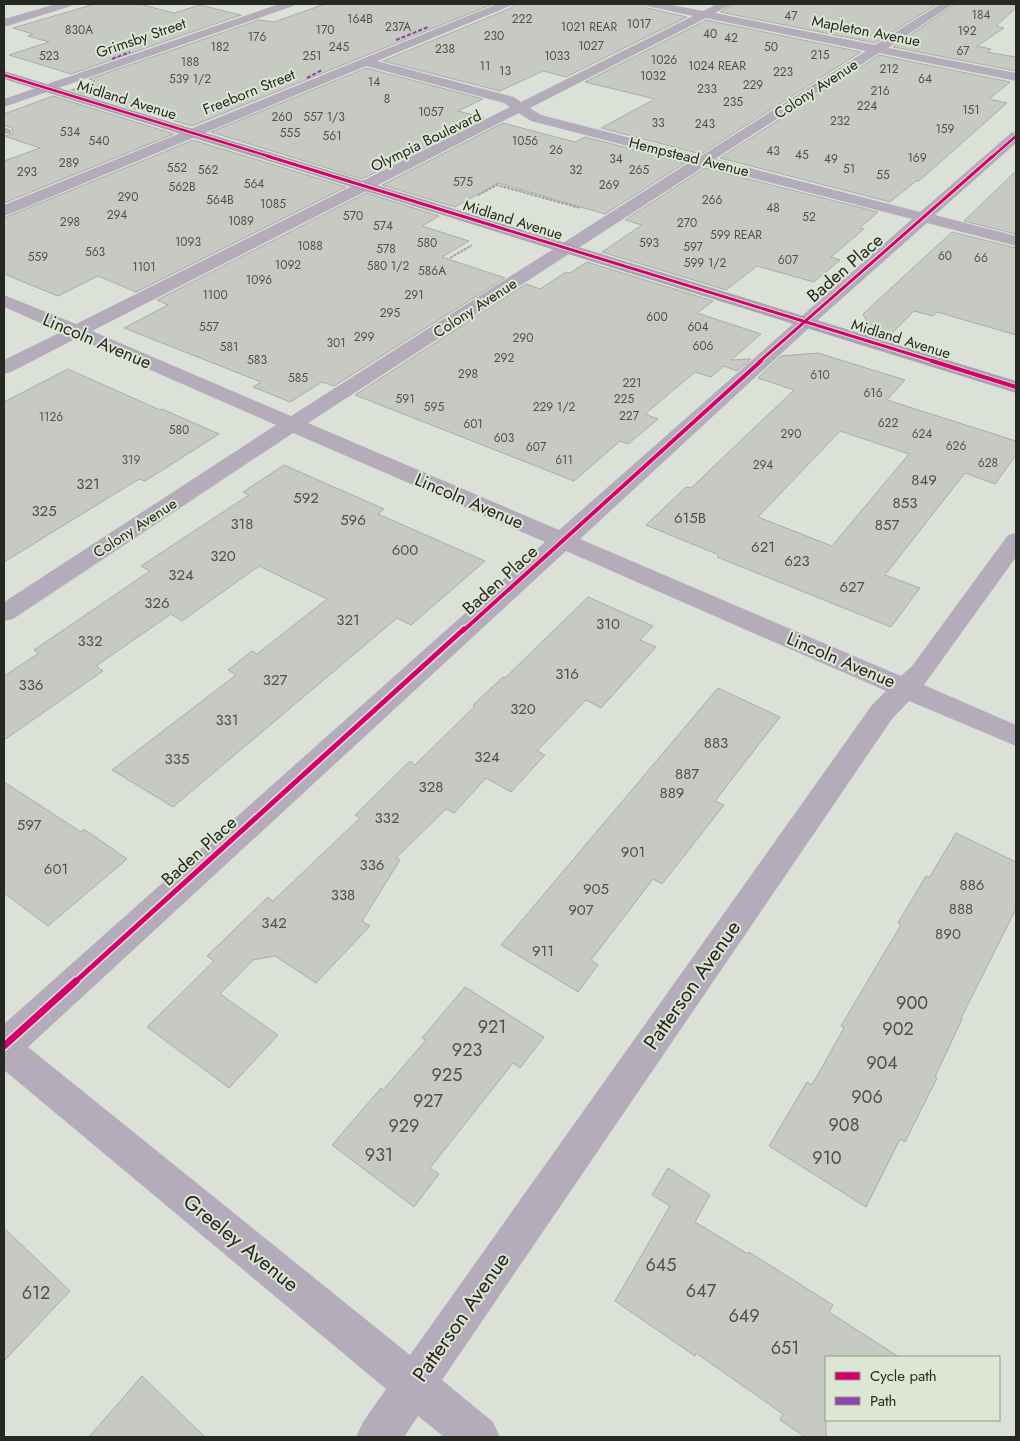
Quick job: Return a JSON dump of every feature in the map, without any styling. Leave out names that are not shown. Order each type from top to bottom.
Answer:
[{"type":"main road","name":"Midland Avenue","points":[[4,75],[1016,387]]},
{"type":"street","points":[[4,23],[67,4]]},
{"type":"street","name":"Grimsby Street","points":[[4,103],[289,4]]},
{"type":"street","name":"Freeborn Street","points":[[4,211],[506,4]]},
{"type":"street","name":"Mapleton Avenue","points":[[651,4],[1016,77]]},
{"type":"street","name":"Olympia Boulevard","points":[[4,368],[725,4]]},
{"type":"street","name":"Colony Avenue","points":[[4,613],[291,425],[947,4]]},
{"type":"street","name":"Hempstead Avenue","points":[[366,62],[509,100],[536,118],[1016,241]]},
{"type":"street","name":"Baden Place","points":[[4,1047],[804,322],[1016,136]]},
{"type":"street","name":"Lincoln Avenue","points":[[4,300],[1016,736]]},
{"type":"street","name":"Patterson Avenue","points":[[378,1437],[882,712],[921,672],[1016,540]]},
{"type":"street","name":"Greeley Avenue","points":[[4,1047],[478,1437]]},
{"type":"path","points":[[472,198],[497,185],[585,210]]},
{"type":"path","points":[[450,258],[462,251]]},
{"type":"building","points":[[95,4],[139,4],[174,13],[200,5],[241,15],[71,74],[9,55],[49,42],[28,36],[33,34],[13,28]]},
{"type":"building","points":[[325,4],[493,4],[192,126],[71,90],[95,81],[89,79],[259,20],[274,22]]},
{"type":"building","points":[[514,4],[643,4],[647,8],[687,17],[566,77],[543,71],[500,91],[383,61],[511,8]]},
{"type":"building","points":[[733,4],[937,4],[875,43],[720,12]]},
{"type":"building","points":[[955,4],[1016,4],[1016,8],[996,26],[1004,28],[977,46],[991,49],[987,52],[1016,57],[1016,71],[893,47]]},
{"type":"building","points":[[706,20],[861,52],[701,154],[601,128],[655,99],[585,82]]},
{"type":"building","points":[[879,55],[1010,82],[989,99],[1007,103],[919,181],[916,181],[890,202],[720,158]]},
{"type":"building","points":[[366,68],[483,99],[458,111],[484,118],[362,179],[211,132]]},
{"type":"building","points":[[53,96],[174,134],[4,203],[4,161],[40,148],[4,136],[13,134],[12,128],[4,125],[4,114]]},
{"type":"building","points":[[503,123],[575,142],[585,137],[685,163],[605,214],[498,183],[455,207],[382,185]]},
{"type":"building","points":[[193,140],[346,187],[136,292],[98,276],[58,296],[4,274],[4,218]]},
{"type":"building","points":[[705,168],[878,212],[860,228],[864,229],[831,257],[840,260],[814,282],[757,266],[726,290],[602,252],[642,225],[625,220]]},
{"type":"building","points":[[1016,171],[1016,234],[964,221]]},
{"type":"building","points":[[366,193],[439,216],[422,226],[469,241],[442,257],[505,278],[334,386],[322,382],[290,402],[253,387],[261,382],[124,328],[168,305],[157,300]]},
{"type":"building","points":[[952,232],[1016,248],[1016,335],[937,312],[933,316],[914,311],[886,339],[875,336],[863,314]]},
{"type":"building","points":[[587,262],[713,301],[697,313],[761,334],[731,360],[751,359],[737,371],[724,366],[711,377],[695,372],[645,414],[658,419],[628,444],[620,441],[574,481],[355,395],[526,284],[540,289],[566,272],[570,273]]},
{"type":"building","points":[[818,353],[905,380],[887,400],[1016,441],[1016,455],[995,484],[965,473],[885,575],[920,588],[891,627],[717,557],[719,555],[646,525],[686,487],[691,488],[794,390],[758,378],[781,356]],"holes":[[[840,431],[909,454],[832,546],[758,517]]]},
{"type":"building","points":[[68,369],[219,434],[145,481],[139,479],[4,562],[4,402]]},
{"type":"building","points":[[284,465],[384,509],[378,514],[485,561],[411,625],[397,618],[173,807],[112,770],[236,675],[228,670],[252,651],[257,654],[327,599],[259,566],[182,621],[171,614],[96,666],[103,671],[4,740],[4,676],[39,653],[34,650],[150,571],[141,566],[249,495],[243,492]]},
{"type":"building","points":[[588,597],[653,626],[640,640],[656,647],[601,708],[586,700],[537,751],[545,755],[511,792],[486,778],[454,813],[446,809],[396,858],[400,860],[362,921],[370,926],[316,983],[275,956],[253,960],[220,994],[278,1035],[229,1088],[147,1027],[214,961],[207,956],[268,897],[273,901],[360,818],[355,815],[410,761],[415,765],[475,706],[473,705],[503,677],[505,678]]},
{"type":"building","points":[[718,688],[780,717],[715,801],[724,805],[662,884],[653,879],[591,960],[598,965],[578,992],[501,945]]},
{"type":"building","points":[[4,782],[81,832],[84,829],[127,859],[48,926],[4,893]]},
{"type":"building","points":[[956,833],[1016,862],[1016,909],[961,1018],[935,1077],[937,1078],[905,1142],[900,1139],[866,1207],[769,1146],[807,1082],[812,1085],[844,1028],[841,1026],[901,925],[898,923],[926,876],[929,878]]},
{"type":"building","points":[[465,987],[544,1037],[520,1068],[513,1063],[430,1168],[439,1174],[414,1207],[332,1145],[381,1088],[383,1090],[426,1040],[422,1038]]},
{"type":"building","points":[[668,1168],[710,1195],[695,1222],[748,1254],[749,1252],[833,1305],[829,1312],[897,1356],[825,1356],[826,1437],[805,1437],[780,1420],[783,1414],[696,1353],[695,1356],[615,1301],[670,1206],[652,1195]]},
{"type":"building","points":[[4,1228],[70,1291],[4,1361]]},
{"type":"building","points":[[142,1376],[205,1437],[89,1437]]},
{"type":"marked path","points":[[396,40],[428,27]]},
{"type":"marked path","points":[[112,59],[130,52]]},
{"type":"marked path","points":[[307,78],[322,70]]},
{"type":"cycle path","points":[[4,75],[1016,387]]},
{"type":"cycle path","points":[[4,1046],[804,322],[1016,136]]}]
